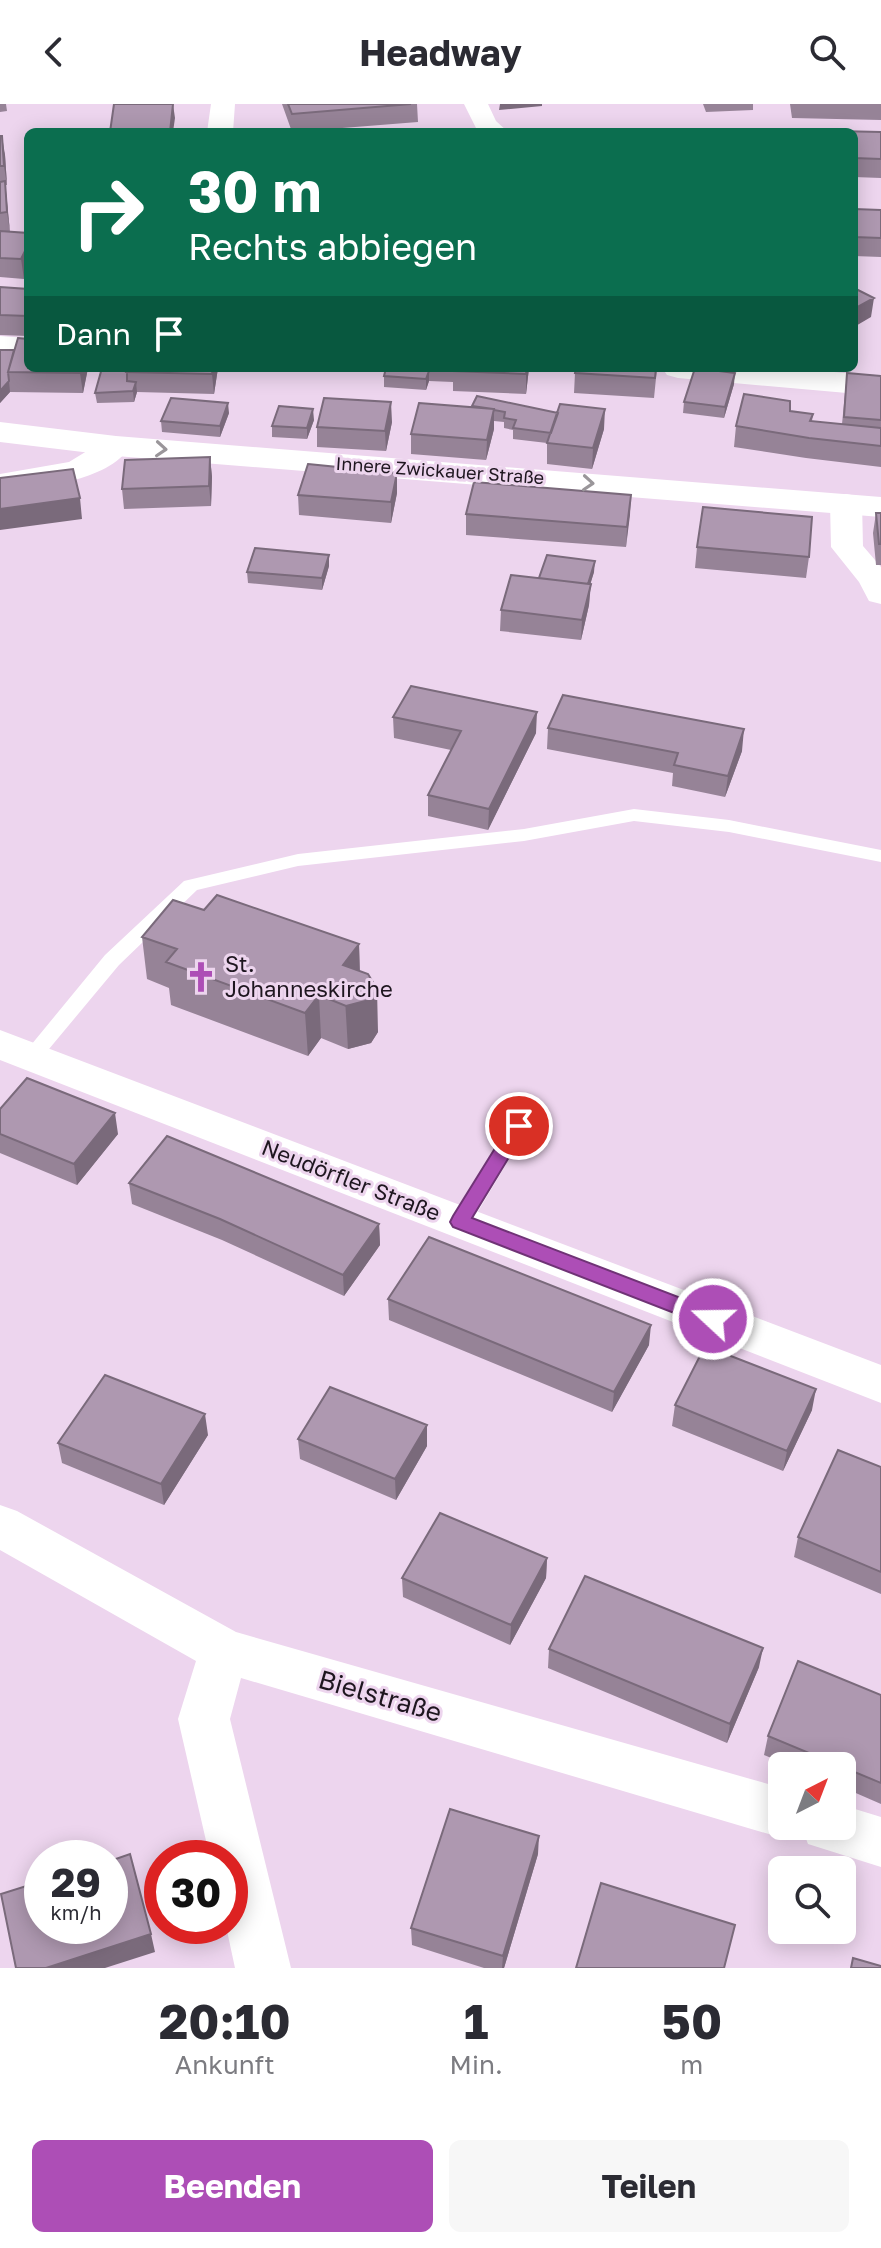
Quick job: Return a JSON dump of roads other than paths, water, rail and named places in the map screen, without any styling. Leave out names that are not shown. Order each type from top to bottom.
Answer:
[{"type":"main road","points":[[0,346],[24,348]]},
{"type":"main road","points":[[723,372],[881,386]]},
{"type":"main road","name":"Innere Zwickauer Straße","points":[[0,432],[116,446],[881,507]]},
{"type":"street","points":[[220,128],[223,104]]},
{"type":"street","points":[[476,104],[489,128]]},
{"type":"street","points":[[0,483],[78,470],[116,446]]},
{"type":"street","points":[[846,503],[847,547],[874,579],[881,594]]},
{"type":"street","name":"Neudörfler Straße","points":[[16,1050],[881,1384]]},
{"type":"street","name":"Bielstraße","points":[[0,1526],[224,1651],[768,1809]]},
{"type":"street","points":[[224,1651],[204,1719],[263,1968]]},
{"type":"street","points":[[856,1835],[881,1842]]},
{"type":"lane","points":[[16,1050],[191,885],[298,860],[524,835],[634,815],[729,826],[881,856]]},
{"type":"lane","points":[[460,1222],[519,1126]]},
{"type":"place","name":"St. Johanneskirche","points":[[201,977]]}]
